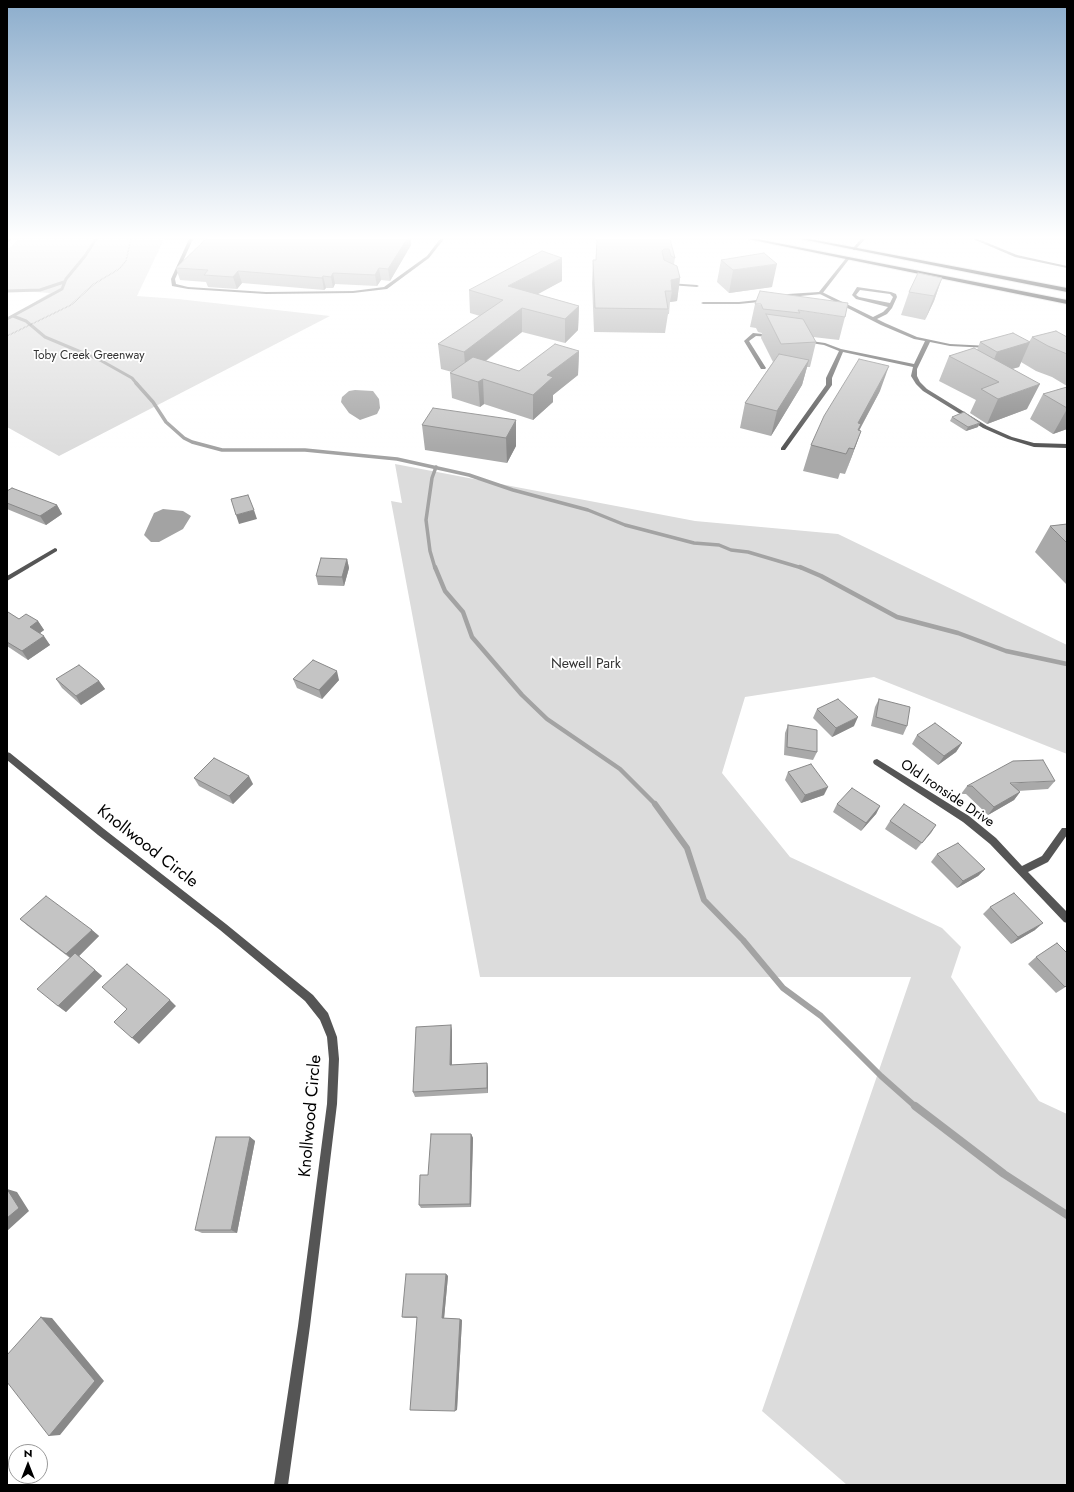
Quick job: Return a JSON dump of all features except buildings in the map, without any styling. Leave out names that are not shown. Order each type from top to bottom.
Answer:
[{"type":"street","points":[[852,309],[903,333],[928,341],[962,346],[993,347]]},
{"type":"street","points":[[873,319],[885,313],[888,309]]},
{"type":"street","points":[[763,368],[746,341],[755,334],[779,337]]},
{"type":"street","points":[[802,340],[825,344],[842,350],[916,366]]},
{"type":"street","points":[[928,341],[916,366],[914,376],[924,390],[985,427],[1010,438],[1034,445],[1067,446]]},
{"type":"street","points":[[783,449],[829,384],[829,378],[842,350]]},
{"type":"street","points":[[7,579],[55,550]]},
{"type":"street","name":"Knollwood Circle","points":[[7,755],[101,832],[223,927],[309,998],[324,1017],[332,1037],[334,1059],[332,1104],[304,1326],[281,1485]]},
{"type":"street","name":"Old Ironside Drive","points":[[877,762],[966,819],[993,841],[1067,919]]},
{"type":"street","points":[[1021,872],[1045,859],[1065,831]]},
{"type":"path","points":[[7,336],[64,309]]},
{"type":"green space","name":"Toby Creek Greenway","points":[[24,309],[264,309],[330,316],[59,456],[7,427],[7,319]]},
{"type":"green space","name":"Newell Park","points":[[395,464],[695,521],[838,534],[1067,645],[1067,754],[874,677],[745,697],[722,773],[790,857],[942,928],[961,947],[951,977],[1039,1101],[1067,1114],[1067,1485],[847,1485],[762,1411],[911,977],[480,977],[391,501],[402,503]]},
{"type":"shaded area","points":[[349,391],[373,391],[379,399],[380,408],[377,414],[360,420],[349,413],[341,402],[342,397]]},
{"type":"shaded area","points":[[163,509],[183,511],[191,516],[183,529],[159,542],[151,542],[144,535],[154,513]]},
{"type":"waterway","points":[[7,319],[26,309]]},
{"type":"waterway","points":[[13,316],[26,321],[45,337],[100,360],[132,378],[137,384]]},
{"type":"waterway","points":[[136,383],[153,402],[166,422],[184,438],[192,442],[222,450],[305,450],[397,459],[436,468]]},
{"type":"waterway","points":[[435,568],[430,551],[426,520],[432,478],[436,468]]},
{"type":"waterway","points":[[436,468],[469,475],[513,490],[588,510],[625,525],[694,543],[719,545],[731,550],[748,552],[802,568]]},
{"type":"waterway","points":[[435,567],[445,591],[463,612],[472,637],[522,695],[547,719],[620,769],[655,804]]},
{"type":"waterway","points":[[800,567],[821,576],[897,617],[958,633],[1006,651],[1067,664]]},
{"type":"waterway","points":[[655,804],[687,848],[704,900],[743,940],[783,988],[821,1016],[881,1076],[916,1107]]},
{"type":"waterway","points":[[915,1106],[1004,1174],[1067,1215]]}]
